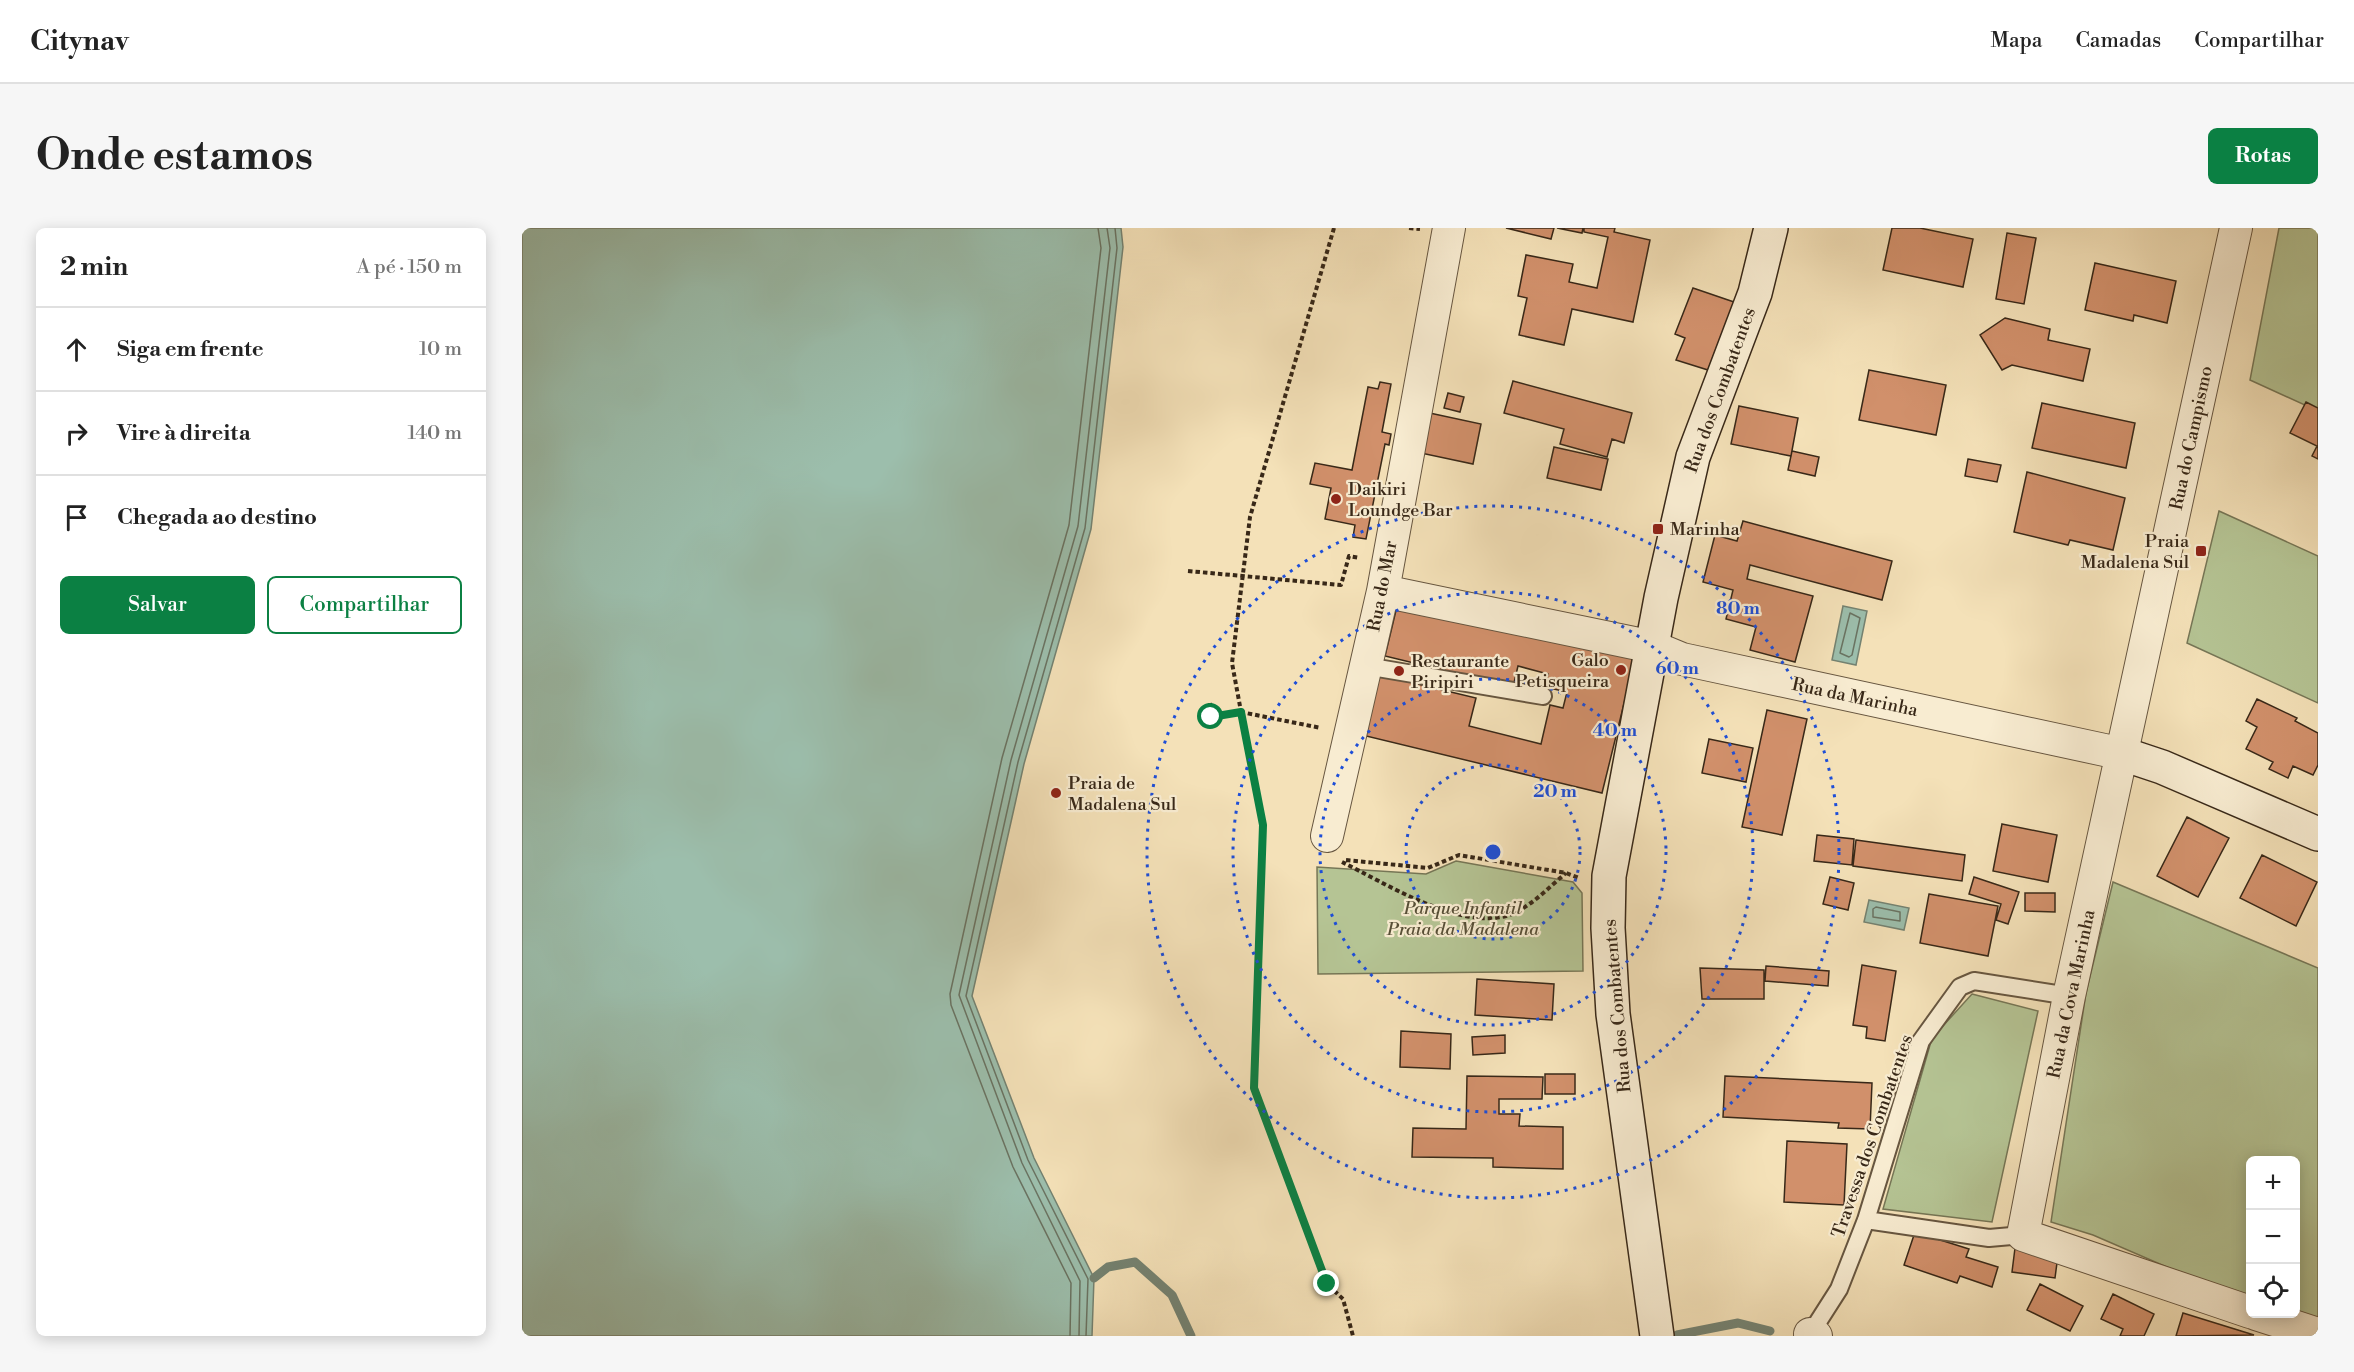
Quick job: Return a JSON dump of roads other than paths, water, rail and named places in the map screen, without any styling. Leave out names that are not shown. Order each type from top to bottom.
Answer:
[{"type":"main road","name":"Rua dos Combatentes","points":[[1657,1336],[1613,1014],[1608,928],[1609,876],[1653,647],[1693,457],[1755,293],[1771,228]]},
{"type":"main road","name":"Rua da Marinha","points":[[2123,754],[2162,767],[2318,834]]},
{"type":"street","name":"Rua do Mar","points":[[1327,836],[1383,591],[1449,228]]},
{"type":"street","name":"Rua do Campismo","points":[[2123,754],[2236,228]]},
{"type":"street","name":"Rua da Marinha","points":[[1383,591],[1653,647],[1682,659],[2123,754]]},
{"type":"street","name":"Rua da Cova Marinha","points":[[2023,1235],[2069,996],[2123,754]]},
{"type":"street","points":[[2023,1235],[2246,1311]]},
{"type":"street","points":[[2268,1318],[2318,1334]]},
{"type":"lane","points":[[1366,666],[1544,696]]},
{"type":"lane","name":"Travessa dos Combatentes","points":[[1812,1335],[1839,1289],[1866,1220],[1922,1041],[1960,987],[1974,981],[2069,996]]},
{"type":"lane","points":[[1866,1220],[1989,1238],[2023,1235]]},
{"type":"water","points":[[522,228],[1121,228],[1123,247],[1091,529],[1024,764],[972,996],[1034,1158],[1094,1278],[1092,1336],[522,1336]]},
{"type":"water","points":[[1843,606],[1867,611],[1856,665],[1832,660]]},
{"type":"water","points":[[1869,900],[1909,908],[1904,930],[1864,922]]},
{"type":"waterway","points":[[1094,1278],[1108,1267],[1135,1262],[1172,1295],[1191,1336]]},
{"type":"waterway","points":[[1677,1335],[1738,1323],[1770,1331]]},
{"type":"place","name":"Daikiri Loundge Bar","points":[[1336,499]]},
{"type":"place","name":"Marinha","points":[[1658,529]]},
{"type":"place","name":"Praia Madalena Sul","points":[[2201,551]]},
{"type":"place","name":"Galo Petisqueira","points":[[1621,670]]},
{"type":"place","name":"Restaurante Piripiri","points":[[1399,671]]},
{"type":"place","name":"Praia de Madalena Sul","points":[[1056,793]]},
{"type":"park label","name":"Parque Infantil Praia da Madalena","points":[[1463,918]]}]
